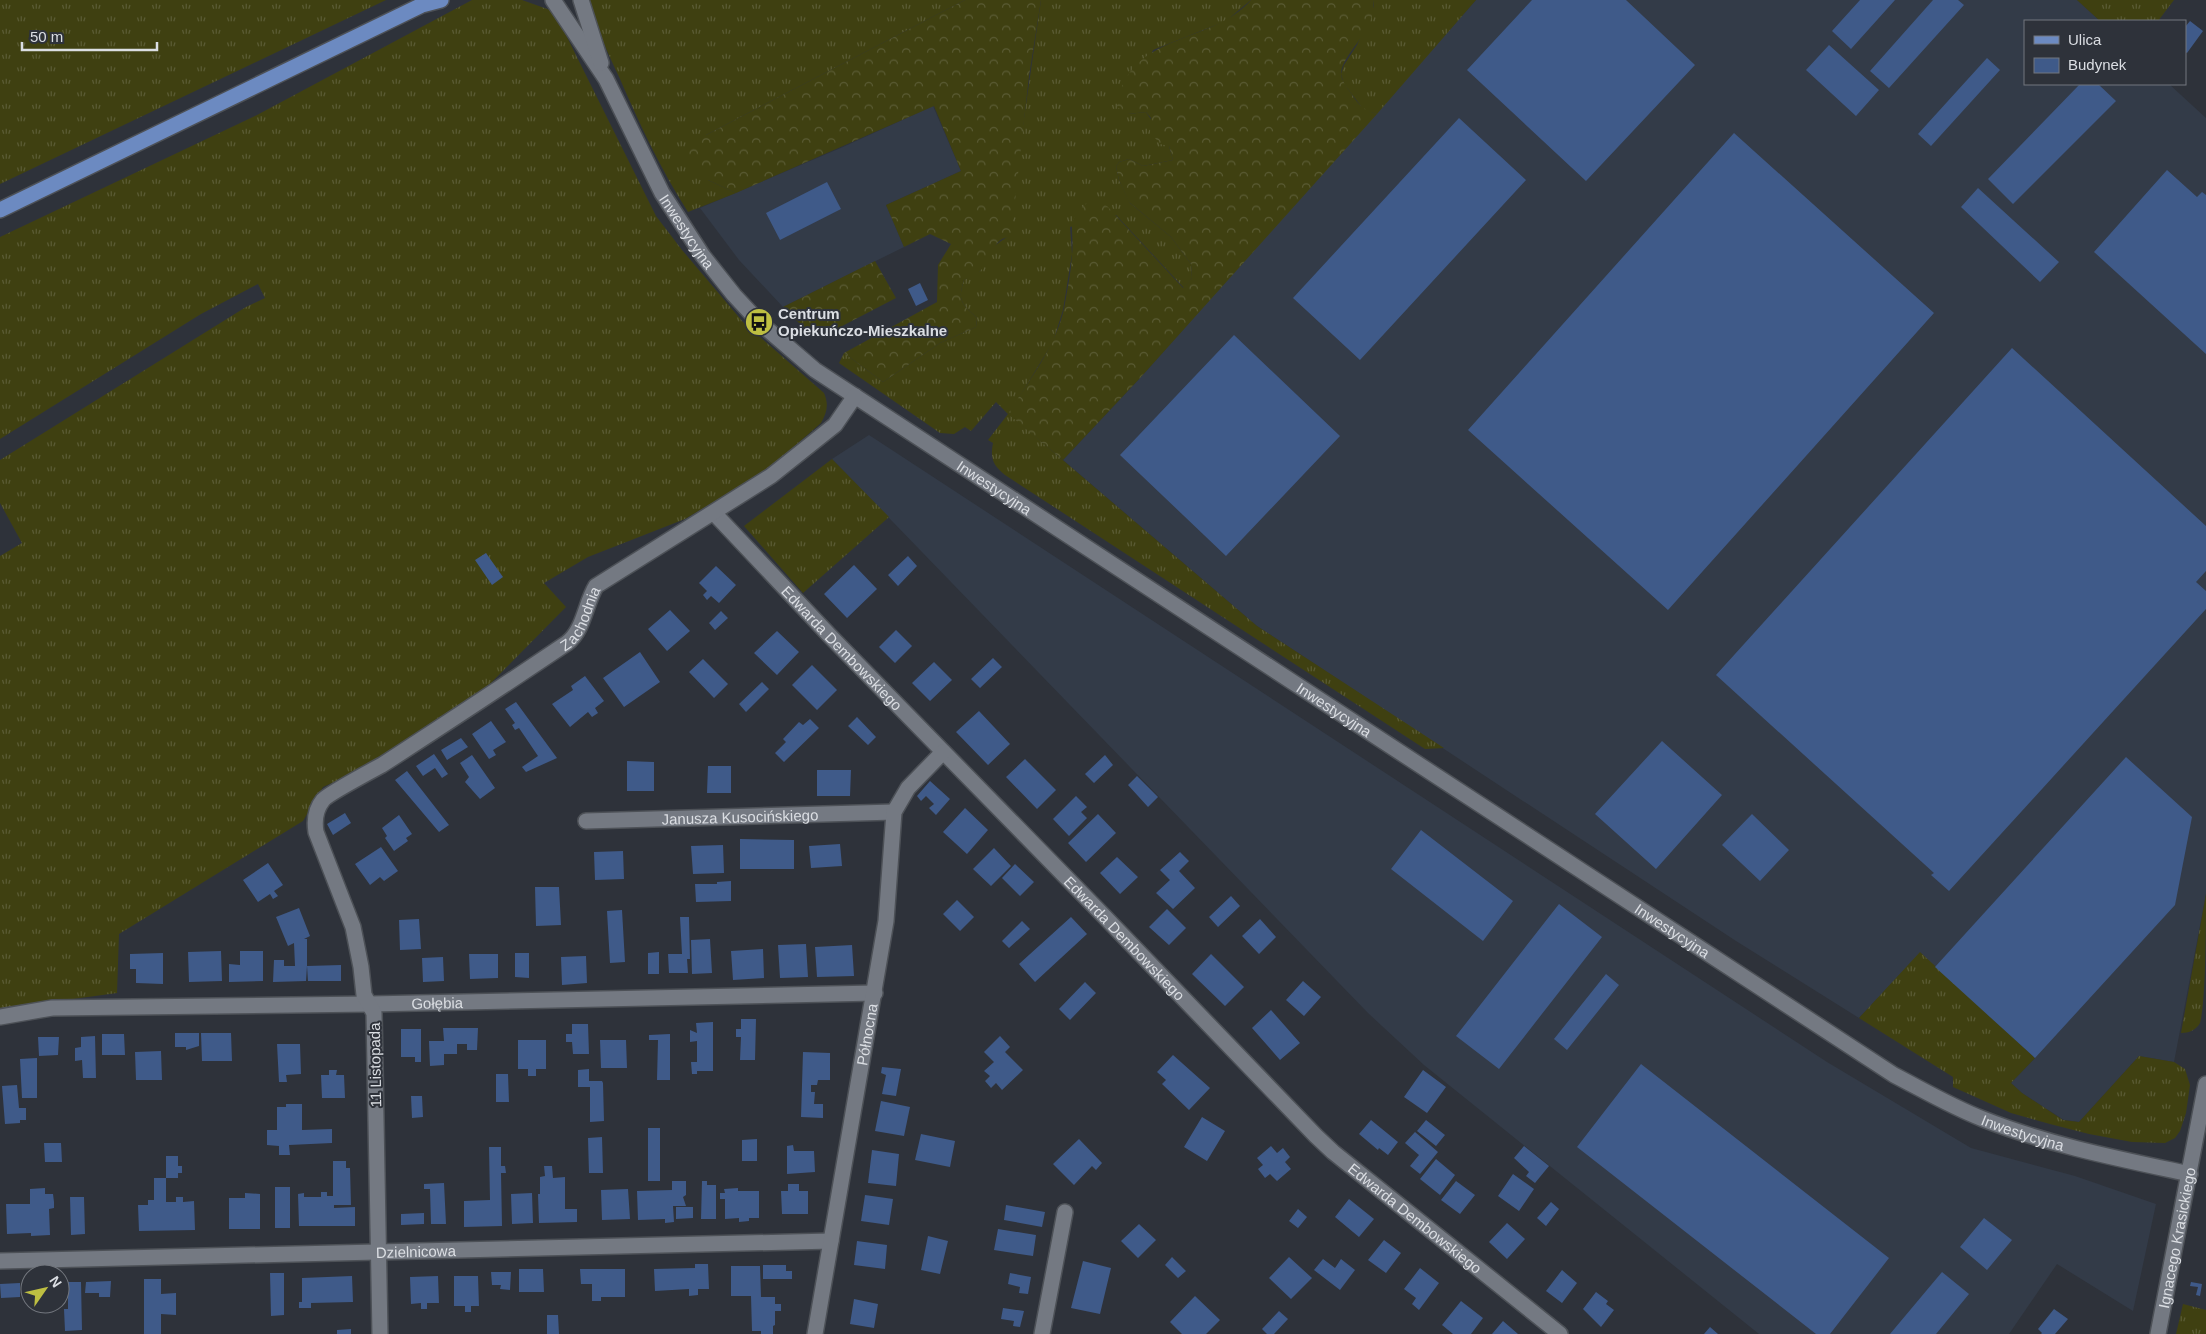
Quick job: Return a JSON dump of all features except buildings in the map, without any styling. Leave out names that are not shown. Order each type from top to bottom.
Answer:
[{"type":"main road","points":[[0,210],[425,3],[441,0]]},
{"type":"street","name":"Inwestycyjna","points":[[553,0],[606,79],[662,193],[703,256],[734,295],[775,338],[815,370],[1894,1075],[1983,1119],[2098,1154],[2190,1174]]},
{"type":"street","name":"Inwestycyjna","points":[[581,0],[606,79]]},
{"type":"street","name":"Zachodnia","points":[[318,808],[324,798],[355,782],[567,643],[578,631],[589,598],[596,586],[771,476],[835,424],[855,396]]},
{"type":"street","name":"Edwarda Dembowskiego","points":[[714,513],[1321,1141],[1560,1334]]},
{"type":"street","name":"Północna","points":[[815,1334],[886,921],[894,812],[908,788],[943,752]]},
{"type":"street","name":"11 Listopada","points":[[318,808],[314,820],[316,832],[353,926],[364,995],[374,1013],[380,1334]]},
{"type":"street","name":"Janusza Kusocińskiego","points":[[586,822],[894,812]]},
{"type":"street","name":"Gołębia","points":[[0,1017],[52,1008],[370,1004],[875,993]]},
{"type":"street","name":"Ignacego Krasickiego","points":[[2158,1334],[2206,1084]]},
{"type":"street","points":[[1042,1334],[1065,1212]]},
{"type":"street","name":"Dzielnicowa","points":[[0,1261],[831,1241]]},
{"type":"shaded area","points":[[1476,0],[2077,0],[2099,20],[2024,20],[2024,85],[2170,85],[2206,118],[2206,894],[2174,1062],[2139,1056],[2079,1122],[2064,1120],[2022,1093],[2011,1083],[2035,1058],[1920,953],[1859,1018],[1736,941],[1257,626],[1063,460],[1141,377]]},
{"type":"shaded area","points":[[933,106],[961,171],[886,205],[904,247],[783,307],[739,260],[700,208],[843,147]]},
{"type":"shaded area","points":[[869,435],[1827,1062],[1971,1148],[2075,1176],[2156,1204],[2133,1311],[2057,1264],[2009,1334],[1759,1334],[1424,1065],[1368,1013],[832,459]]},
{"type":"green space","points":[[0,0],[386,0],[0,184]]},
{"type":"green space","points":[[472,0],[522,0],[550,10],[559,21],[656,216],[743,322],[824,393],[827,405],[823,419],[821,423],[766,471],[685,519],[588,557],[544,583],[566,607],[482,692],[359,771],[323,787],[303,821],[119,934],[117,993],[0,1009],[0,556],[22,543],[0,503],[0,460],[246,307],[265,298],[258,284],[201,314],[0,439],[0,237],[257,115]]},
{"type":"green space","points":[[589,0],[965,0],[706,135],[708,180],[736,193],[688,212],[660,164],[635,113],[603,40]]},
{"type":"green space","points":[[965,0],[1041,0],[1029,76],[1011,237],[999,241],[983,268],[964,280],[961,293],[962,302],[977,318],[976,327],[940,343],[883,382],[844,353],[937,302],[938,265],[951,244],[930,234],[904,247],[886,205],[961,171],[934,106],[736,193],[708,180],[687,159],[689,147],[706,135]]},
{"type":"green space","points":[[1041,0],[1251,0],[1226,21],[1153,50],[1128,114],[1146,112],[1169,146],[1173,160],[1143,166],[1129,159],[1119,162],[1116,167],[1119,180],[1130,203],[1171,237],[1191,264],[1192,278],[1184,288],[1116,215],[1070,227],[1072,254],[1063,310],[1053,342],[1009,414],[1257,626],[1444,748],[1425,749],[1005,475],[993,461],[993,443],[988,440],[1008,414],[996,402],[971,431],[965,427],[954,434],[940,433],[839,363],[844,353],[883,382],[940,343],[976,327],[977,318],[962,302],[962,287],[964,280],[980,271],[994,246],[1007,237]]},
{"type":"green space","points":[[1251,0],[1373,0],[1373,11],[1370,21],[1343,65],[1341,73],[1344,84],[1359,104],[1368,111],[1377,114],[1141,377],[1063,460],[1008,414],[1048,350],[1060,323],[1071,268],[1072,224],[1077,212],[1093,199],[1107,206],[1183,288],[1192,278],[1191,264],[1171,237],[1129,202],[1119,180],[1116,167],[1119,162],[1129,159],[1143,166],[1173,160],[1169,146],[1160,144],[1150,132],[1151,118],[1146,112],[1128,114],[1117,107],[1124,82],[1137,65],[1153,52],[1234,15]]},
{"type":"green space","points":[[1373,0],[1476,0],[1377,114],[1364,110],[1344,84],[1341,74],[1344,65],[1357,45],[1374,6]]},
{"type":"green space","points":[[2077,0],[2174,0],[2159,20],[2099,20]]},
{"type":"green space","points":[[875,261],[896,298],[821,337],[813,337],[783,307]]},
{"type":"green space","points":[[832,459],[889,517],[803,593],[744,526]]},
{"type":"green space","points":[[2206,894],[2202,1013],[2200,1023],[2196,1028],[2189,1032],[2181,1033]]},
{"type":"green space","points":[[1920,952],[2035,1058],[2011,1083],[2022,1093],[2063,1120],[2079,1122],[2139,1056],[2174,1062],[2185,1069],[2190,1085],[2186,1113],[2180,1131],[2175,1138],[2165,1143],[2132,1142],[2089,1134],[2011,1113],[1953,1087],[1953,1077],[1859,1018]]},
{"type":"green space","points":[[2183,1304],[2206,1310],[2206,1334],[2176,1334]]},
{"type":"place","name":"Centrum Opiekuńczo-Mieszkalne","points":[[759,322]]}]
